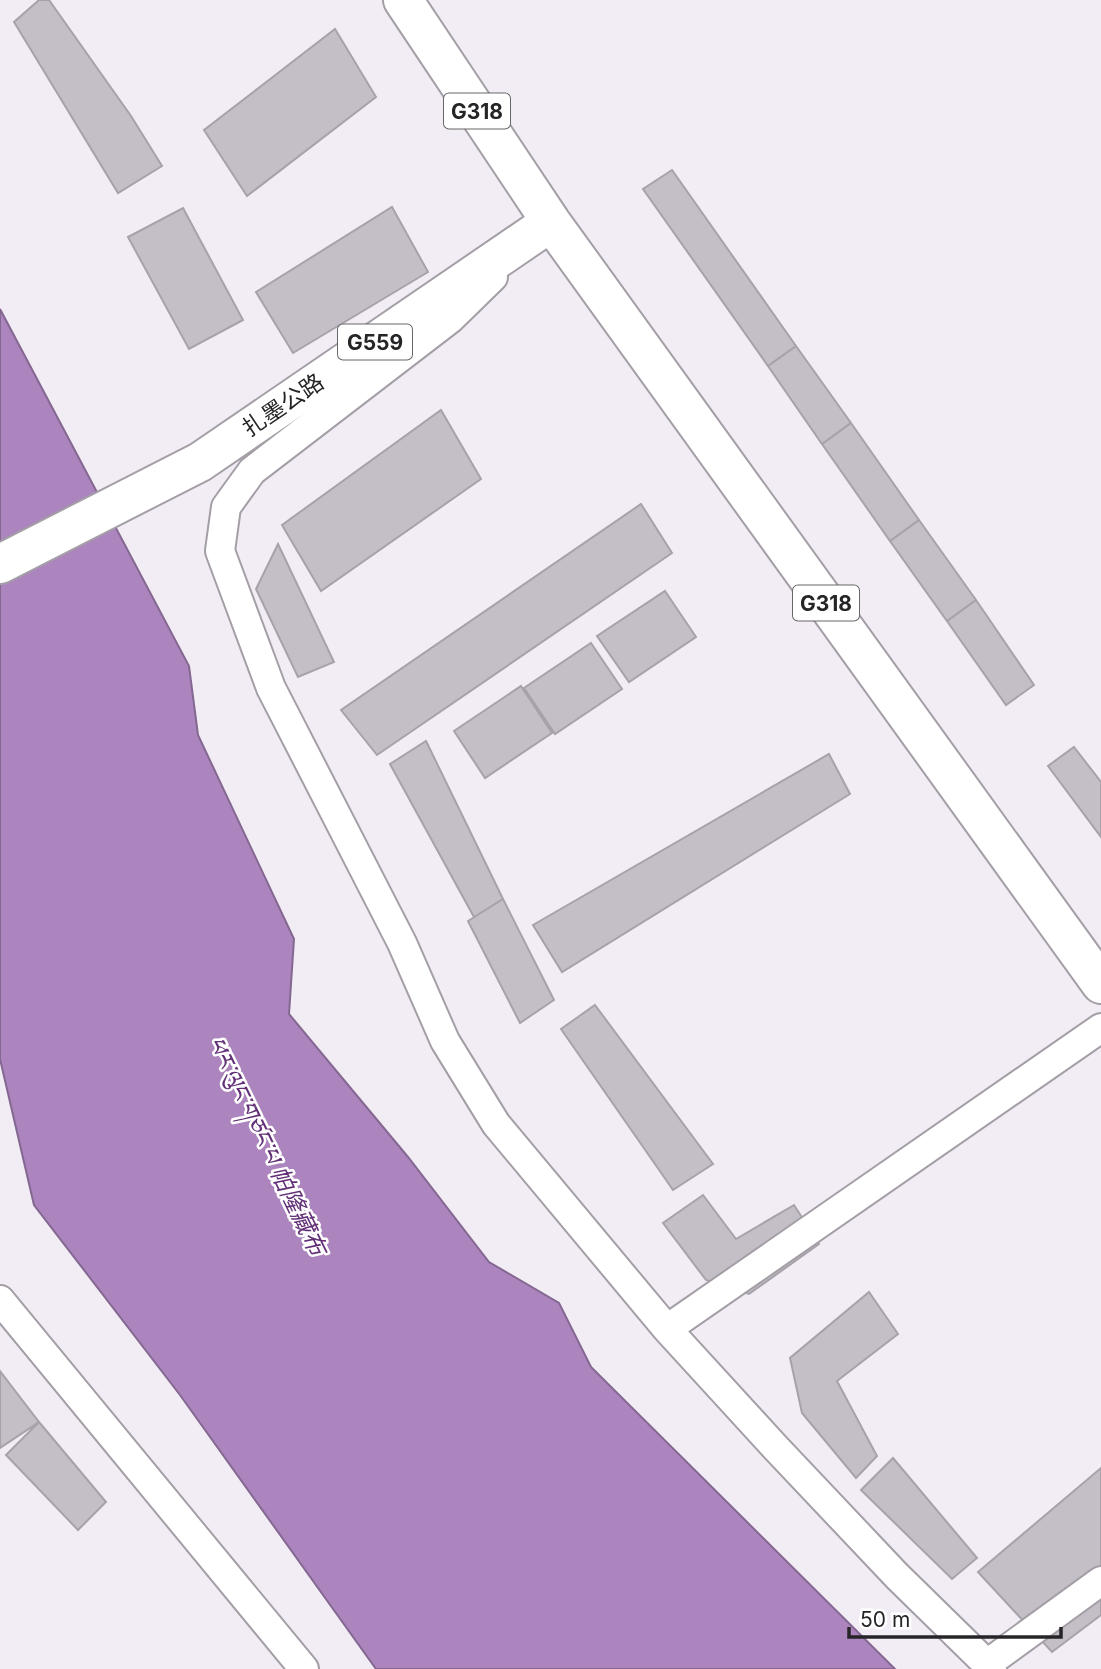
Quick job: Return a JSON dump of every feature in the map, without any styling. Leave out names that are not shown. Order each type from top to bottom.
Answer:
[{"type":"highway","name":"G318","points":[[403,0],[551,222],[1101,984]]},
{"type":"highway","name":"扎墨公路","points":[[0,564],[200,462],[551,222]]},
{"type":"street","points":[[551,222],[450,319],[253,471],[226,507],[220,551],[271,688],[402,943],[445,1041],[496,1124],[667,1329],[888,1567],[989,1666],[1101,1581]]},
{"type":"street","points":[[667,1329],[1101,1028]]},
{"type":"street","points":[[0,1300],[304,1669]]},
{"type":"water","name":"ཕར་ལུང་གཙང་པ 帕隆藏布","points":[[0,309],[189,666],[198,735],[294,939],[289,1014],[408,1157],[489,1262],[559,1303],[591,1367],[895,1669],[376,1669],[180,1395],[34,1205],[0,1059]]},
{"type":"building","points":[[39,0],[49,0],[131,116],[162,166],[118,193],[14,22]]},
{"type":"building","points":[[335,29],[376,97],[247,196],[204,130]]},
{"type":"building","points":[[672,170],[796,346],[768,366],[643,189]]},
{"type":"building","points":[[392,207],[428,272],[293,353],[256,292]]},
{"type":"building","points":[[183,208],[243,320],[189,349],[128,237]]},
{"type":"building","points":[[796,346],[851,423],[822,444],[768,366]]},
{"type":"building","points":[[441,410],[481,479],[321,591],[282,525]]},
{"type":"building","points":[[851,423],[919,520],[890,541],[822,444]]},
{"type":"building","points":[[641,504],[672,553],[377,755],[341,710]]},
{"type":"building","points":[[919,520],[976,600],[947,621],[890,541]]},
{"type":"building","points":[[278,544],[334,662],[298,677],[256,589]]},
{"type":"building","points":[[665,591],[696,637],[629,682],[597,636]]},
{"type":"building","points":[[976,600],[1034,685],[1006,705],[947,621]]},
{"type":"building","points":[[591,643],[622,689],[555,734],[524,688]]},
{"type":"building","points":[[521,686],[552,733],[485,778],[454,731]]},
{"type":"building","points":[[426,741],[503,899],[474,917],[390,764]]},
{"type":"building","points":[[1074,747],[1101,782],[1101,837],[1048,766]]},
{"type":"building","points":[[829,754],[850,794],[562,972],[533,925]]},
{"type":"building","points":[[503,899],[554,1000],[520,1023],[468,921]]},
{"type":"building","points":[[595,1005],[713,1164],[673,1190],[561,1029]]},
{"type":"building","points":[[703,1195],[736,1239],[794,1205],[819,1244],[749,1294],[706,1280],[663,1223]]},
{"type":"building","points":[[869,1292],[898,1334],[837,1381],[877,1456],[856,1478],[802,1413],[790,1358]]},
{"type":"building","points":[[0,1371],[39,1422],[0,1448]]},
{"type":"building","points":[[39,1422],[106,1502],[78,1530],[6,1455]]},
{"type":"building","points":[[893,1458],[977,1558],[952,1579],[861,1490]]},
{"type":"building","points":[[1101,1468],[1101,1615],[1052,1652],[978,1572]]}]
